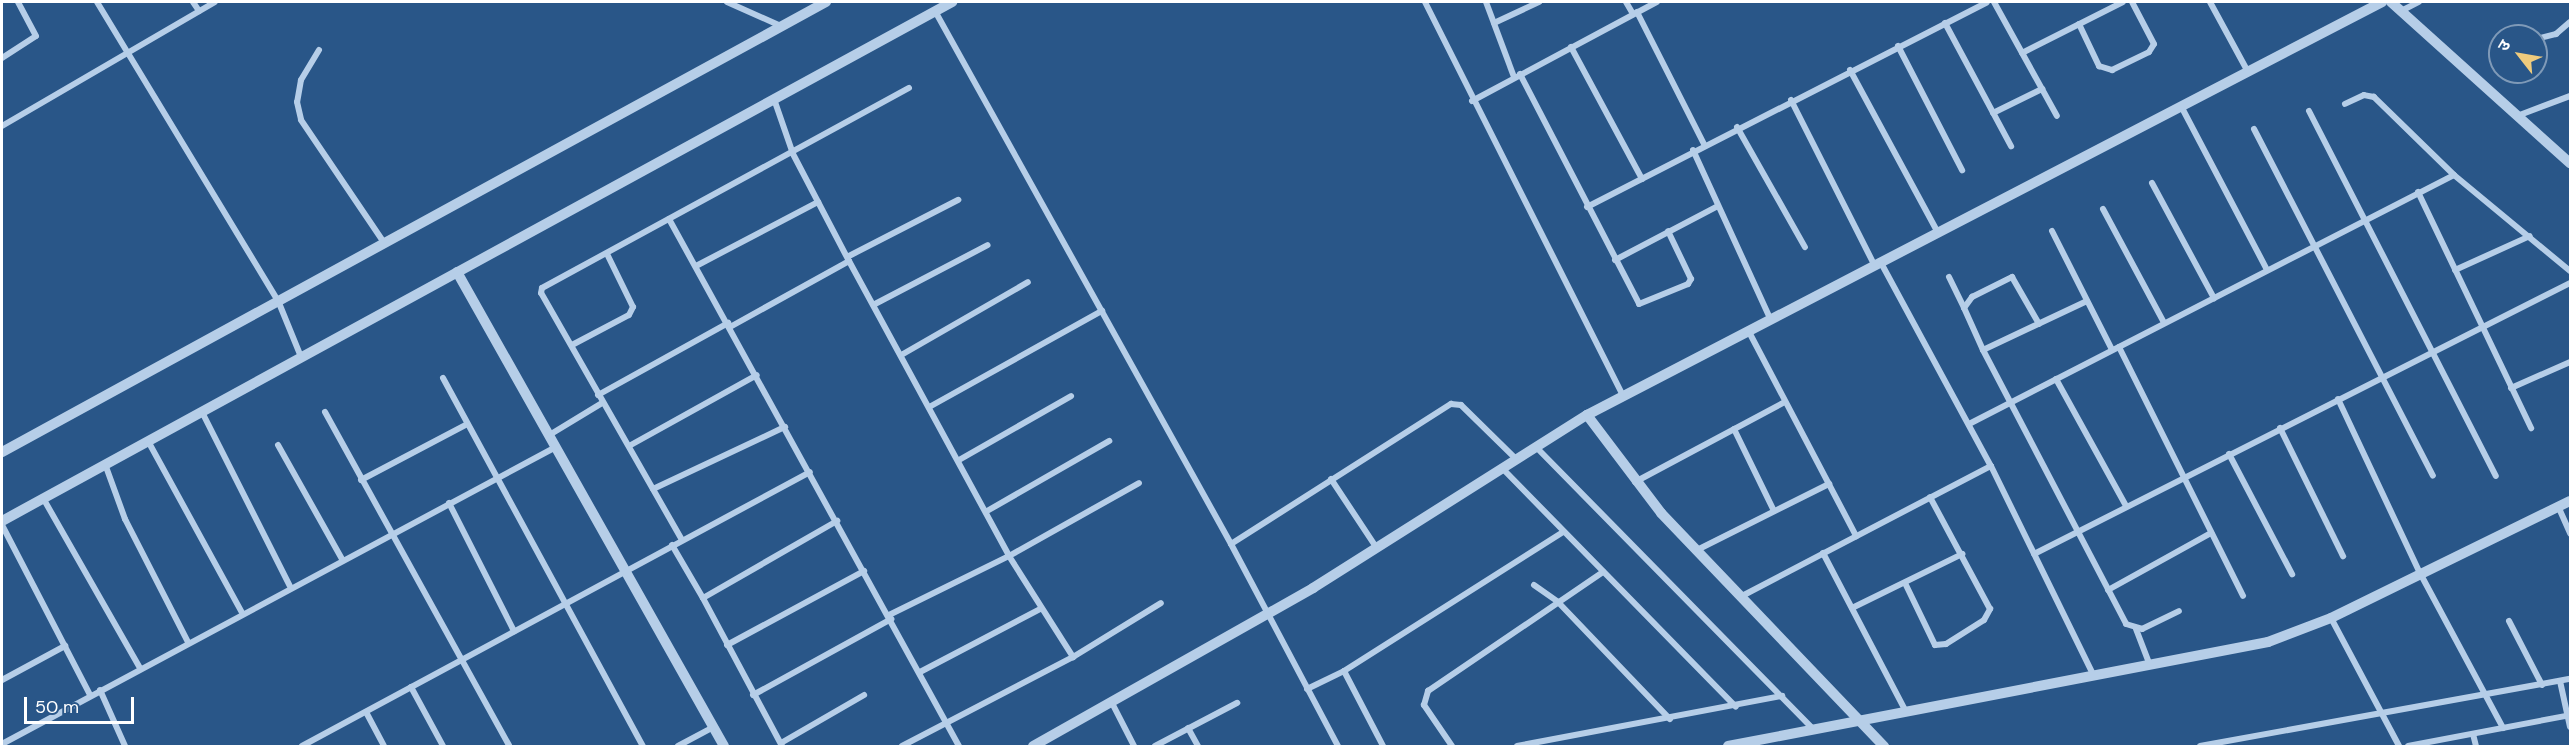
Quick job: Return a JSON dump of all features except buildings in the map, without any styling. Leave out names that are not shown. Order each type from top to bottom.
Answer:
[{"type":"street","points":[[2,58],[36,36],[18,2]]},
{"type":"street","points":[[97,2],[279,303],[301,357]]},
{"type":"street","points":[[193,2],[198,11]]},
{"type":"street","points":[[2,126],[215,2]]},
{"type":"street","points":[[727,2],[782,26]]},
{"type":"street","points":[[2,452],[279,303],[826,2]]},
{"type":"street","points":[[90,695],[2,523],[105,464],[952,2]]},
{"type":"street","points":[[1425,2],[1472,101],[1623,396]]},
{"type":"street","points":[[1486,2],[1517,75],[1639,304],[1688,284],[1690,271],[1668,231]]},
{"type":"street","points":[[1494,23],[1539,2]]},
{"type":"street","points":[[1626,2],[1635,13],[1704,144]]},
{"type":"street","points":[[1472,101],[1517,75],[1658,2]]},
{"type":"street","points":[[1587,207],[1737,127],[1987,2]]},
{"type":"street","points":[[1994,2],[2057,116]]},
{"type":"street","points":[[2022,53],[2122,2]]},
{"type":"street","points":[[2079,24],[2099,66],[2112,70],[2149,52],[2154,44],[2132,2]]},
{"type":"street","points":[[2210,2],[2248,72]]},
{"type":"street","points":[[1033,747],[1267,614],[1587,415],[1877,262],[2382,2]]},
{"type":"street","points":[[2391,2],[2571,163]]},
{"type":"street","points":[[2401,11],[2419,2]]},
{"type":"street","points":[[935,11],[1232,544],[1338,747]]},
{"type":"street","points":[[1945,22],[2011,146]]},
{"type":"street","points":[[2548,36],[2556,34],[2571,22]]},
{"type":"street","points":[[1898,46],[1962,170]]},
{"type":"street","points":[[1570,47],[1642,179]]},
{"type":"street","points":[[319,50],[301,80],[297,102],[301,120],[386,244]]},
{"type":"street","points":[[1850,70],[1937,231]]},
{"type":"street","points":[[682,540],[602,403],[572,345],[541,293],[542,288],[793,154],[909,88]]},
{"type":"street","points":[[1993,113],[2042,89]]},
{"type":"street","points":[[2345,104],[2364,95],[2374,97],[2454,175],[2571,271]]},
{"type":"street","points":[[2517,116],[2571,96]]},
{"type":"street","points":[[773,98],[793,154],[818,202],[903,354],[1009,556],[1040,609],[1073,657]]},
{"type":"street","points":[[1791,100],[1877,262],[1969,424],[2094,676]]},
{"type":"street","points":[[2181,106],[2267,270]]},
{"type":"street","points":[[2309,111],[2496,476]]},
{"type":"street","points":[[1737,127],[1805,247]]},
{"type":"street","points":[[2254,129],[2317,243],[2433,476]]},
{"type":"street","points":[[1693,150],[1770,318]]},
{"type":"street","points":[[1969,424],[2317,243],[2454,175]]},
{"type":"street","points":[[2152,183],[2214,298]]},
{"type":"street","points":[[2418,192],[2531,428]]},
{"type":"street","points":[[598,395],[958,200]]},
{"type":"street","points":[[696,266],[818,202]]},
{"type":"street","points":[[1615,260],[1718,206]]},
{"type":"street","points":[[2103,209],[2164,323]]},
{"type":"street","points":[[669,219],[890,617],[959,747]]},
{"type":"street","points":[[2052,231],[2112,350]]},
{"type":"street","points":[[2455,270],[2530,236]]},
{"type":"street","points":[[875,304],[988,245]]},
{"type":"street","points":[[572,345],[629,315],[633,307],[607,254]]},
{"type":"street","points":[[457,272],[558,446],[724,747]]},
{"type":"street","points":[[1949,277],[1983,350],[2077,532],[2126,624],[2136,629],[2150,665]]},
{"type":"street","points":[[1964,308],[1972,297],[2012,277],[2038,324]]},
{"type":"street","points":[[903,354],[1028,282]]},
{"type":"street","points":[[2034,554],[2481,326],[2571,283]]},
{"type":"street","points":[[1983,350],[2087,301]]},
{"type":"street","points":[[930,406],[1102,311]]},
{"type":"street","points":[[1748,330],[1856,536]]},
{"type":"street","points":[[2119,347],[2243,596]]},
{"type":"street","points":[[2511,388],[2571,362]]},
{"type":"street","points":[[629,446],[757,375]]},
{"type":"street","points":[[443,378],[643,747]]},
{"type":"street","points":[[2056,379],[2126,506]]},
{"type":"street","points":[[959,460],[1071,396]]},
{"type":"street","points":[[2338,399],[2420,573],[2503,728]]},
{"type":"street","points":[[1635,482],[1785,402]]},
{"type":"street","points":[[551,434],[602,403]]},
{"type":"street","points":[[1232,544],[1451,404],[1461,405],[1516,459]]},
{"type":"street","points":[[202,412],[290,586]]},
{"type":"street","points":[[325,412],[389,534],[509,747]]},
{"type":"street","points":[[1587,415],[1635,482],[1884,747]]},
{"type":"street","points":[[361,480],[467,424]]},
{"type":"street","points":[[653,489],[785,427]]},
{"type":"street","points":[[2280,428],[2343,556]]},
{"type":"street","points":[[1734,429],[1774,512]]},
{"type":"street","points":[[148,441],[242,612]]},
{"type":"street","points":[[987,511],[1109,441]]},
{"type":"street","points":[[278,446],[342,559]]},
{"type":"street","points":[[2,744],[290,586],[558,446]]},
{"type":"street","points":[[1536,447],[1782,696],[1819,730]]},
{"type":"street","points":[[2229,454],[2292,574]]},
{"type":"street","points":[[105,464],[125,519],[188,642]]},
{"type":"street","points":[[1742,596],[1991,466]]},
{"type":"street","points":[[1502,468],[1736,707]]},
{"type":"street","points":[[302,747],[626,569],[810,472]]},
{"type":"street","points":[[1331,479],[1376,547]]},
{"type":"street","points":[[753,695],[890,617],[1009,556],[1139,483]]},
{"type":"street","points":[[1697,550],[1829,484]]},
{"type":"street","points":[[1905,582],[1931,640],[1946,644],[1984,620],[1990,609],[1930,497]]},
{"type":"street","points":[[44,498],[140,668]]},
{"type":"street","points":[[1728,747],[2232,651],[2331,618],[2571,501]]},
{"type":"street","points":[[449,503],[514,631]]},
{"type":"street","points":[[2558,506],[2571,533]]},
{"type":"street","points":[[703,598],[837,521]]},
{"type":"street","points":[[1307,689],[1344,671],[1563,532]]},
{"type":"street","points":[[2108,590],[2211,533]]},
{"type":"street","points":[[672,545],[782,745],[864,695]]},
{"type":"street","points":[[1823,553],[1906,712]]},
{"type":"street","points":[[1852,608],[1962,555]]},
{"type":"street","points":[[727,645],[864,571]]},
{"type":"street","points":[[1452,747],[1424,705],[1428,691],[1603,572]]},
{"type":"street","points":[[1534,585],[1557,602],[1670,719]]},
{"type":"street","points":[[902,747],[947,721],[1073,657],[1161,603]]},
{"type":"street","points":[[920,672],[1040,609]]},
{"type":"street","points":[[2136,629],[2179,611]]},
{"type":"street","points":[[2331,618],[2399,747]]},
{"type":"street","points":[[2509,621],[2542,685]]},
{"type":"street","points":[[2,680],[65,646]]},
{"type":"street","points":[[1344,671],[1383,747]]},
{"type":"street","points":[[2201,746],[2571,680]]},
{"type":"street","points":[[2560,681],[2571,727]]},
{"type":"street","points":[[411,687],[443,747]]},
{"type":"street","points":[[100,690],[125,747]]},
{"type":"street","points":[[1517,747],[1736,707],[1782,696]]},
{"type":"street","points":[[1111,701],[1134,747]]},
{"type":"street","points":[[1155,747],[1237,702]]},
{"type":"street","points":[[366,712],[384,747]]},
{"type":"street","points":[[2408,747],[2569,715]]},
{"type":"street","points":[[678,747],[713,727]]},
{"type":"street","points":[[1188,728],[1198,747]]},
{"type":"street","points":[[2473,734],[2476,747]]}]
